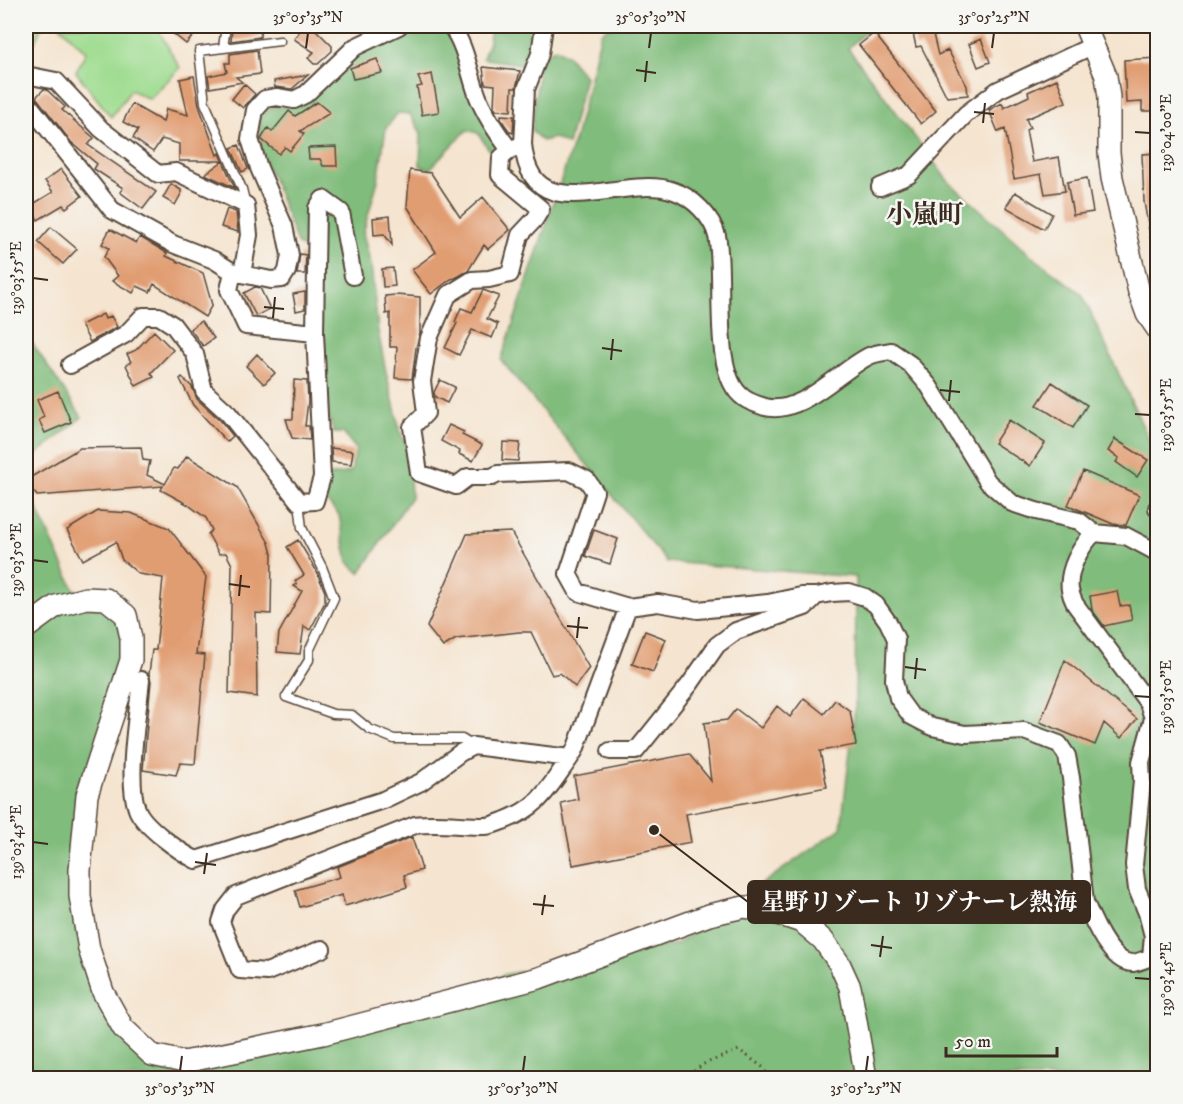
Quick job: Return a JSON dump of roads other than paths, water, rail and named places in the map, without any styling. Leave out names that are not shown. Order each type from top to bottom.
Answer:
[{"type":"street","points":[[26,101],[112,210],[173,244],[214,260],[238,273],[271,280],[282,279],[288,271],[290,255],[284,226],[259,168],[250,139],[255,110],[265,99],[278,97],[294,99],[306,94],[355,47],[399,26]]},
{"type":"street","points":[[451,26],[462,44],[478,96],[492,126],[516,147],[535,182],[554,192],[581,194],[616,189],[673,190],[693,201],[706,216],[717,235],[724,363],[731,383],[743,398],[767,407],[794,405],[870,356],[891,351],[910,364],[928,386],[988,482],[1012,503],[1079,521],[1094,533],[1126,536],[1158,554]]},
{"type":"street","points":[[544,26],[540,54],[526,89],[516,147],[501,158],[500,175],[541,209],[520,236],[510,274],[472,280],[448,295],[435,322],[429,338],[422,381],[426,412],[412,427],[419,473],[456,486],[468,477],[492,477],[498,474],[569,471],[587,480],[595,492],[568,574],[578,592],[628,607],[658,603],[698,610],[849,592],[865,597],[876,605],[896,639],[894,680],[898,698],[912,716],[932,727],[966,734],[1024,731],[1059,744],[1067,756],[1071,778],[1085,902],[1113,954],[1132,963],[1151,957],[1154,936],[1137,890],[1134,865],[1142,780],[1141,762],[1153,718],[1148,703],[1075,604],[1070,589],[1072,572],[1080,553],[1084,544],[1094,533]]},
{"type":"street","points":[[1085,26],[1106,76],[1112,178],[1139,292],[1147,314],[1158,330]]},
{"type":"street","points":[[880,187],[909,175],[966,114],[998,90],[1094,45]]},
{"type":"street","points":[[26,75],[56,81],[101,129],[158,174],[176,172],[246,206],[249,235],[238,273],[229,290],[246,326],[315,333]]},
{"type":"street","points":[[70,365],[126,334],[143,316],[159,316],[173,325],[195,354],[204,391],[228,413],[299,502],[315,501],[322,477],[315,333],[317,208],[323,199],[341,213],[353,276]]},
{"type":"street","points":[[610,751],[636,751],[690,684],[717,645],[736,631],[805,607],[816,596]]},
{"type":"street","points":[[26,628],[56,606],[86,598],[106,599],[126,615],[131,638],[131,660],[87,795],[80,896],[89,949],[103,992],[123,1028],[152,1055],[184,1062],[323,1034],[539,978],[709,915],[744,907],[766,910],[802,922],[823,940],[839,963],[850,987],[866,1078]]},
{"type":"street","points":[[322,949],[267,972],[240,970],[221,922],[225,910],[236,896],[415,825],[431,823],[489,826],[529,809],[538,801],[575,750],[628,607]]},
{"type":"street","points":[[141,680],[132,778],[137,811],[155,831],[179,851],[196,860],[383,800],[421,782],[473,746],[570,758]]},
{"type":"lane","points":[[223,48],[226,26]]},
{"type":"lane","points":[[246,206],[242,189],[205,103],[199,51],[280,41]]},
{"type":"lane","points":[[299,502],[302,528],[322,567],[334,598],[309,651],[309,660],[286,697],[333,714],[352,715],[369,729],[394,739],[462,739],[473,746]]},
{"type":"place","name":"星野リゾート リゾナーレ熱海","points":[[654,830]]},
{"type":"district","name":"小嵐町","points":[[925,214]]}]
